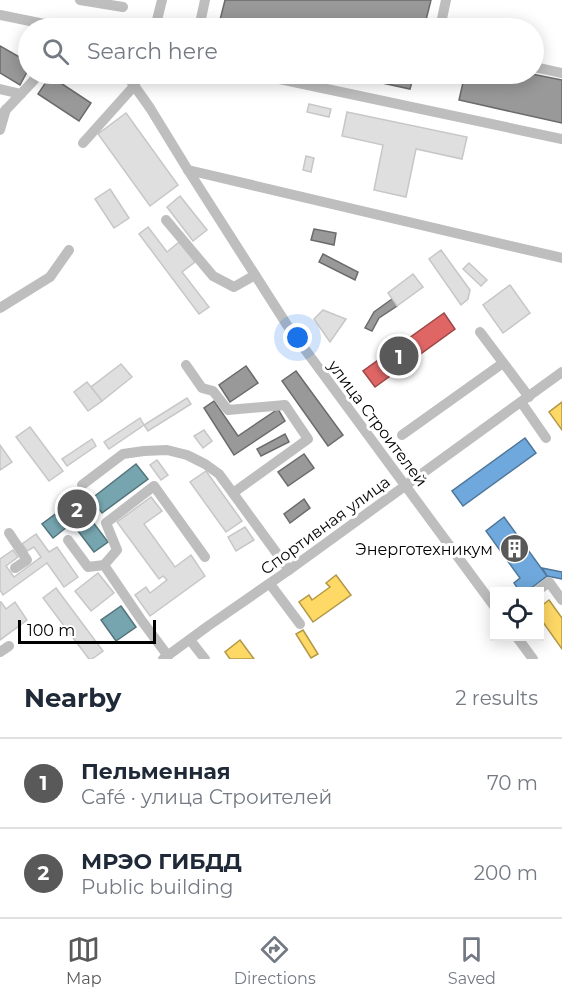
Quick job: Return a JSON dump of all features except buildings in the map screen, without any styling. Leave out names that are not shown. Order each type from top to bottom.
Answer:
[{"type":"street","points":[[80,0],[123,8]]},
{"type":"street","points":[[157,18],[162,0]]},
{"type":"street","points":[[201,18],[205,0]]},
{"type":"street","points":[[442,18],[446,0]]},
{"type":"street","points":[[0,15],[18,19]]},
{"type":"street","points":[[544,69],[562,73]]},
{"type":"street","points":[[0,130],[3,112],[30,84]]},
{"type":"street","points":[[303,84],[562,139]]},
{"type":"street","points":[[83,143],[135,86]]},
{"type":"street","name":"улица Строителей","points":[[135,86],[287,325],[490,599]]},
{"type":"street","points":[[0,89],[21,94]]},
{"type":"street","points":[[188,170],[562,258]]},
{"type":"street","points":[[166,220],[213,276],[234,287],[255,275]]},
{"type":"street","points":[[0,308],[50,278],[69,250]]},
{"type":"street","points":[[480,332],[503,363],[546,438]]},
{"type":"street","points":[[402,435],[503,363]]},
{"type":"street","points":[[186,365],[202,388],[213,391],[228,410],[285,405],[308,439],[233,493]]},
{"type":"street","name":"Спортивная улица","points":[[166,657],[290,570],[562,372]]},
{"type":"street","points":[[82,485],[123,454],[167,450],[187,455],[206,464],[219,474],[290,570]]},
{"type":"street","points":[[68,540],[88,567],[104,565],[117,549],[106,523],[154,486],[205,557]]},
{"type":"street","points":[[6,533],[27,560],[15,568]]},
{"type":"street","points":[[104,565],[166,657]]},
{"type":"street","points":[[542,587],[549,582],[562,600]]},
{"type":"street","points":[[270,584],[300,624]]},
{"type":"street","points":[[190,640],[205,659]]},
{"type":"street","points":[[520,641],[533,659]]},
{"type":"place","name":"Пельменная","points":[[399,356]]},
{"type":"place","name":"МРЭО ГИБДД","points":[[77,509]]},
{"type":"place","name":"Энерготехникум","points":[[514,549]]}]
